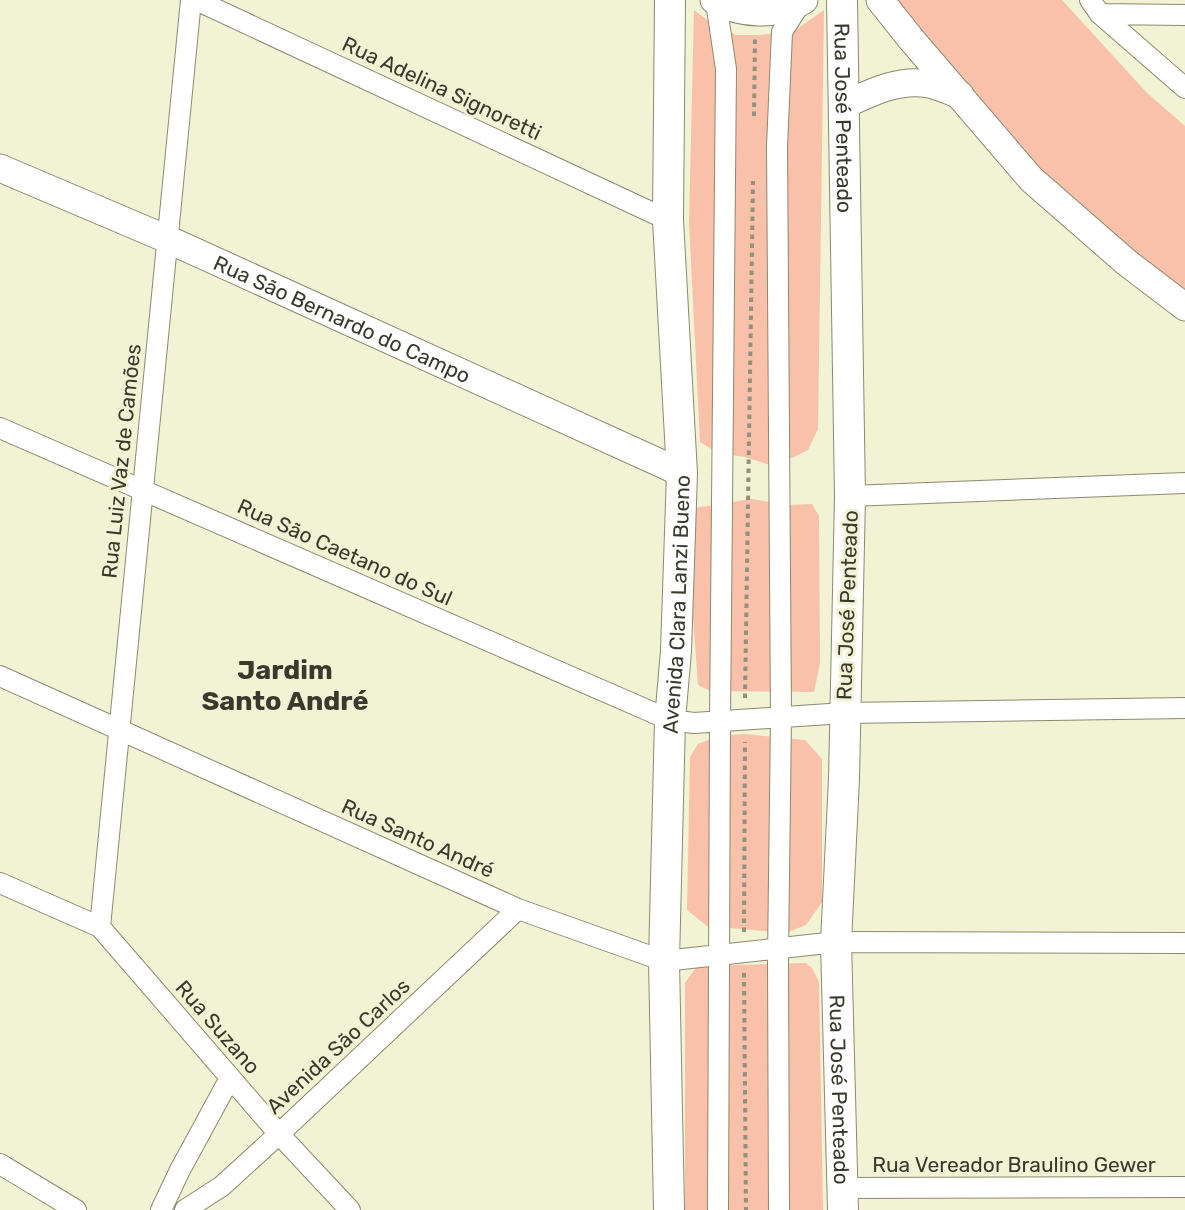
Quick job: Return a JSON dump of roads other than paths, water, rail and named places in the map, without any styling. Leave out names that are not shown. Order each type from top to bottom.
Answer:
[{"type":"main road","name":"Avenida Clara Lanzi Bueno","points":[[669,1210],[664,961],[670,720],[676,651],[682,473],[668,220],[670,0]]},
{"type":"main road","name":"Rua José Penteado","points":[[842,0],[850,496],[844,780],[836,942],[842,1199]]},
{"type":"street","name":"Rua Luiz Vaz de Camões","points":[[100,927],[190,0]]},
{"type":"street","name":"Rua Adelina Signoretti","points":[[196,0],[668,220]]},
{"type":"street","points":[[880,0],[1031,178],[1126,262],[1185,307]]},
{"type":"street","points":[[718,1210],[726,69],[715,1],[744,12],[774,12],[803,1]]},
{"type":"street","points":[[779,1210],[778,949],[781,717],[777,146],[782,32],[803,1]]},
{"type":"street","points":[[1095,7],[1185,15]]},
{"type":"street","points":[[1095,7],[1185,88]]},
{"type":"street","points":[[844,105],[874,91],[904,83],[928,83],[960,95]]},
{"type":"street","name":"Rua São Bernardo do Campo","points":[[0,168],[167,239],[682,473]]},
{"type":"street","name":"Rua São Caetano do Sul","points":[[0,428],[670,720],[694,723],[844,713],[1185,708]]},
{"type":"street","points":[[850,496],[1185,483]]},
{"type":"street","name":"Rua Santo André","points":[[0,676],[518,909],[664,961],[836,942],[1185,943]]},
{"type":"street","points":[[0,883],[100,927]]},
{"type":"street","name":"Avenida São Carlos","points":[[185,1210],[222,1186],[518,909]]},
{"type":"street","name":"Rua Suzano","points":[[100,927],[279,1134],[350,1210]]},
{"type":"street","points":[[161,1210],[230,1078]]},
{"type":"street","points":[[0,1164],[76,1210]]},
{"type":"street","name":"Rua Vereador Braulino Gewer","points":[[842,1199],[1185,1188]]},
{"type":"district","name":"Jardim Santo André","points":[[285,686]]}]
